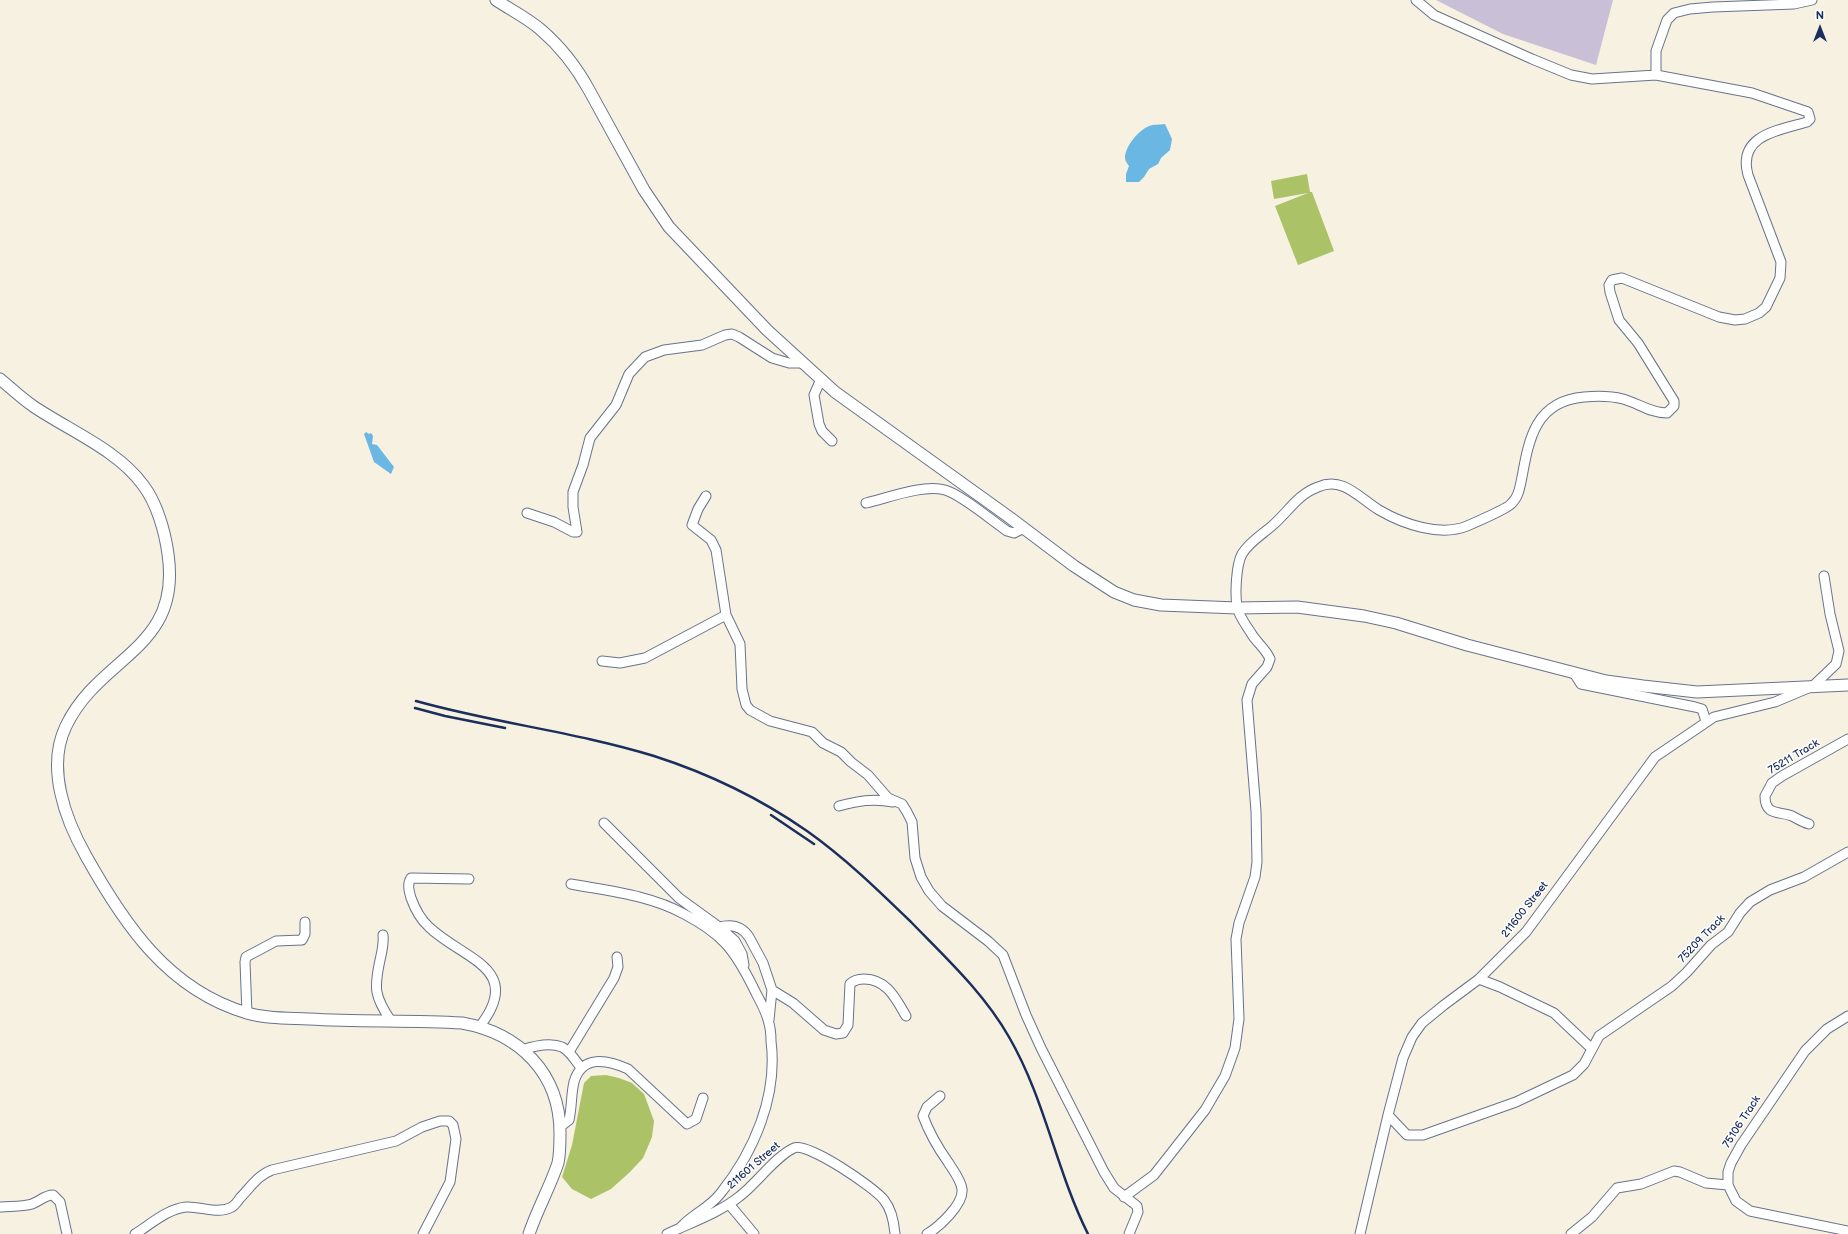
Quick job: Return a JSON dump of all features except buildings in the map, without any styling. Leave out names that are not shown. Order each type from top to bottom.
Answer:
[{"type":"street","points":[[496,0],[539,28],[565,55],[590,90],[644,190],[670,227],[767,330],[835,392],[1024,528],[1096,582],[1114,592],[1134,600],[1160,605],[1237,608],[1297,607],[1364,616],[1606,681],[1697,692],[1848,685]]},
{"type":"street","points":[[1124,1197],[1154,1175],[1205,1110],[1224,1076],[1235,1048],[1239,1019],[1236,939],[1239,923],[1253,882],[1257,862],[1256,811],[1247,700],[1252,684],[1267,667],[1270,659],[1265,650],[1252,634],[1237,608],[1238,568],[1242,554],[1248,546],[1283,515],[1293,502],[1317,487],[1328,484],[1337,484],[1347,488],[1378,509],[1414,525],[1432,529],[1456,529],[1466,526],[1511,504],[1518,495],[1531,436],[1545,413],[1558,403],[1584,397],[1607,397],[1624,399],[1658,413],[1666,413],[1672,410],[1674,401],[1638,343],[1619,320],[1610,292],[1609,285],[1612,280],[1622,278],[1719,317],[1735,320],[1745,319],[1759,313],[1766,307],[1780,278],[1780,262],[1748,175],[1745,165],[1746,153],[1753,144],[1766,135],[1808,122],[1810,115],[1804,110],[1752,92],[1656,75],[1592,79],[1571,75],[1434,15],[1416,0]]},
{"type":"street","points":[[1656,75],[1656,51],[1667,20],[1674,13],[1712,6],[1794,4],[1812,0]]},
{"type":"street","points":[[527,512],[554,522],[573,532],[577,532],[572,492],[583,465],[590,438],[616,405],[629,374],[645,357],[664,350],[702,345],[725,335],[732,334],[772,358],[789,363],[803,363]]},
{"type":"street","points":[[821,379],[814,395],[818,424],[822,431],[832,441]]},
{"type":"street","points":[[0,380],[32,405],[114,458],[136,476],[145,488],[154,506],[168,554],[169,579],[167,600],[163,614],[153,630],[138,647],[96,683],[73,712],[64,729],[57,763],[59,783],[66,813],[82,850],[126,923],[148,949],[180,980],[196,992],[247,1014],[265,1017],[462,1023],[480,1026],[499,1034],[522,1050],[532,1059],[545,1075],[553,1092],[560,1114],[558,1163],[529,1234]]},
{"type":"street","points":[[866,503],[916,491],[935,489],[944,490],[961,499],[1007,531],[1014,533],[1024,528]]},
{"type":"street","points":[[706,496],[698,509],[692,525],[711,540],[716,550],[726,615],[740,644],[742,689],[746,705],[750,710],[770,721],[812,732],[823,743],[841,752],[868,775],[888,798],[902,804],[912,822],[915,858],[924,882],[942,906],[988,941],[1003,955],[1026,1015],[1041,1048],[1104,1172],[1114,1188],[1124,1197],[1134,1202],[1137,1206],[1138,1212],[1129,1234]]},
{"type":"street","points":[[1813,686],[1836,664],[1839,656],[1838,642],[1830,614],[1824,576]]},
{"type":"street","points":[[602,661],[620,663],[645,658],[726,615]]},
{"type":"street","points":[[1574,673],[1581,684],[1702,709],[1706,721]]},
{"type":"street","name":"211600 Street","points":[[1360,1234],[1403,1058],[1412,1037],[1422,1023],[1479,979],[1526,932],[1655,757],[1706,721],[1725,714],[1775,702],[1813,686]]},
{"type":"street","name":"75211 Track","points":[[1809,824],[1791,816],[1775,813],[1768,808],[1765,802],[1765,796],[1772,783],[1782,776],[1848,739]]},
{"type":"street","points":[[839,806],[871,800],[902,804]]},
{"type":"street","points":[[604,822],[679,898],[719,927],[735,941],[744,961],[745,973]]},
{"type":"street","name":"75209 Track","points":[[1388,1115],[1407,1135],[1423,1135],[1516,1102],[1568,1078],[1584,1064],[1595,1041],[1602,1033],[1660,995],[1687,972],[1711,945],[1728,932],[1744,908],[1754,899],[1770,890],[1804,877],[1848,852]]},
{"type":"street","points":[[469,879],[411,878],[409,882],[409,892],[415,910],[429,927],[473,958],[491,974],[495,982],[493,1005],[491,1012],[480,1026]]},
{"type":"street","points":[[570,884],[650,900],[683,913],[710,930],[727,944],[745,973],[768,1020]]},
{"type":"street","points":[[247,1014],[246,957],[276,941],[302,940],[305,934],[305,922]]},
{"type":"street","points":[[681,1227],[689,1218],[708,1206],[720,1195],[758,1133],[771,1086],[773,1066],[768,1020],[773,996],[772,990],[763,963],[747,933],[732,925],[719,927]]},
{"type":"street","points":[[383,935],[383,946],[375,982],[381,1007],[391,1021]]},
{"type":"street","points":[[569,1052],[614,978],[618,967],[617,957]]},
{"type":"street","points":[[772,990],[793,1003],[824,1030],[836,1034],[843,1033],[848,1025],[850,984],[859,979],[876,981],[886,986],[906,1016]]},
{"type":"street","points":[[1479,979],[1500,987],[1554,1013],[1592,1049]]},
{"type":"street","name":"75106 Track","points":[[1728,1185],[1728,1172],[1731,1163],[1741,1145],[1805,1051],[1827,1029],[1848,1016]]},
{"type":"street","points":[[522,1050],[535,1046],[548,1045],[562,1047],[569,1052],[581,1068]]},
{"type":"street","points":[[560,1127],[569,1120],[574,1082],[581,1068],[587,1063],[601,1061],[618,1064],[628,1069],[682,1122],[686,1124],[696,1119],[702,1098]]},
{"type":"street","points":[[927,1234],[942,1223],[960,1201],[962,1195],[959,1181],[938,1146],[923,1116],[927,1107],[940,1096]]},
{"type":"street","points":[[135,1234],[163,1215],[176,1209],[188,1207],[214,1210],[232,1207],[255,1182],[265,1173],[272,1170],[396,1141],[422,1127],[440,1121],[449,1121],[453,1125],[456,1139],[450,1182],[423,1234]]},
{"type":"street","name":"211601 Street","points":[[667,1234],[729,1204],[794,1148],[805,1148],[836,1164],[869,1187],[883,1199],[891,1210],[895,1234]]},
{"type":"street","points":[[1571,1234],[1590,1219],[1613,1192],[1621,1187],[1641,1184],[1674,1171],[1706,1183],[1728,1185],[1736,1201],[1750,1211],[1848,1232]]},
{"type":"street","points":[[0,1207],[30,1204],[38,1202],[47,1195],[53,1195],[60,1202],[67,1234]]},
{"type":"street","points":[[729,1204],[754,1234]]},
{"type":"shaded area","points":[[1436,0],[1613,0],[1596,65],[1503,34]]},
{"type":"green space","points":[[1307,174],[1310,192],[1312,192],[1334,251],[1298,265],[1275,206],[1308,193],[1274,199],[1271,181]]},
{"type":"green space","points":[[606,1075],[632,1083],[644,1094],[654,1121],[652,1137],[643,1158],[611,1189],[591,1199],[572,1189],[562,1177],[572,1145],[584,1083],[591,1076]]},
{"type":"water","points":[[1165,124],[1172,139],[1170,150],[1161,158],[1158,164],[1149,169],[1139,182],[1126,182],[1126,174],[1129,166],[1125,158],[1127,148],[1133,139],[1149,126]]},
{"type":"water","points":[[366,432],[369,434],[371,433],[373,436],[372,444],[377,445],[394,467],[391,474],[374,462],[364,434]]},
{"type":"railway","points":[[416,701],[475,716],[595,740],[654,756],[694,770],[733,788],[771,808],[821,841],[860,874],[938,949],[964,976],[999,1021],[1009,1037],[1032,1085],[1067,1185],[1088,1234]]},
{"type":"railway","points":[[415,708],[445,716],[505,728]]},
{"type":"railway","points":[[771,815],[814,844]]}]
